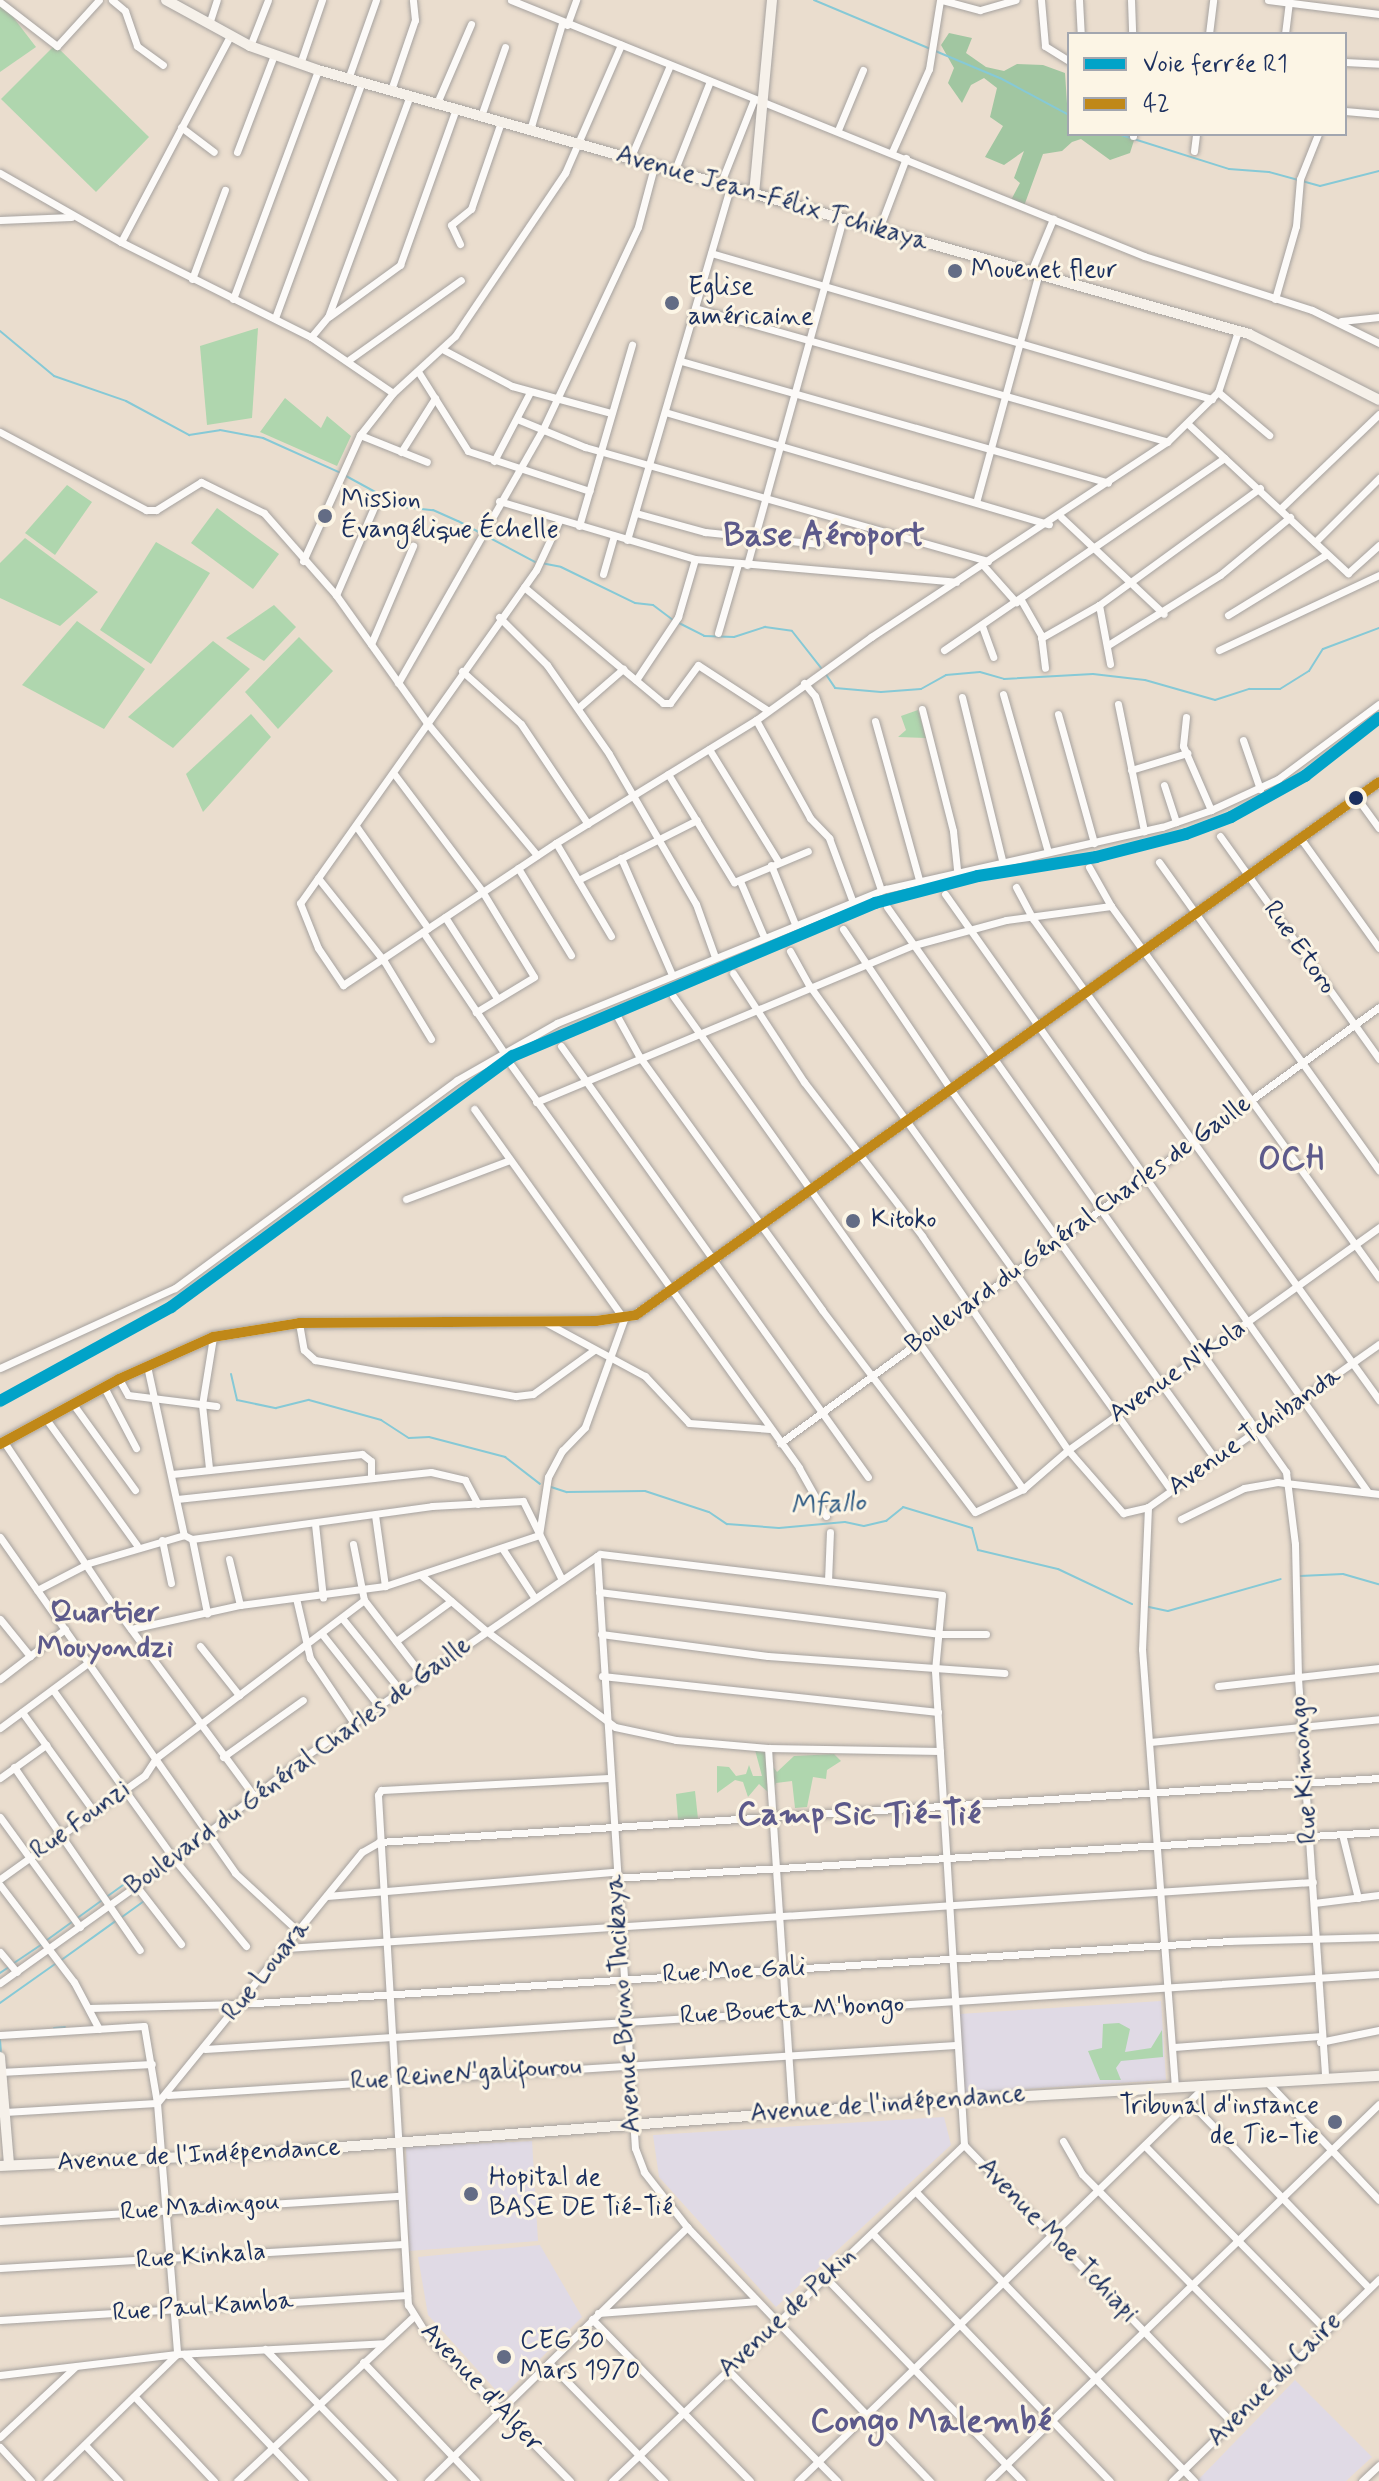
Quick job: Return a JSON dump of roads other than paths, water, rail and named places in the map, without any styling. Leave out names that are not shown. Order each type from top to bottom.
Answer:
[{"type":"street","points":[[0,2],[57,46],[99,0]]},
{"type":"street","points":[[112,0],[125,11],[137,46],[163,65]]},
{"type":"street","name":"Avenue Jean-Félix Tchikaya","points":[[166,0],[250,46],[318,70],[1238,331],[1379,400]]},
{"type":"street","points":[[209,24],[217,0]]},
{"type":"street","points":[[250,46],[268,0]]},
{"type":"street","points":[[300,64],[322,0]]},
{"type":"street","points":[[348,79],[376,0]]},
{"type":"street","points":[[391,90],[415,20],[413,0]]},
{"type":"street","points":[[511,0],[1167,265],[1339,321],[1379,343]]},
{"type":"street","points":[[530,130],[576,0]]},
{"type":"street","points":[[754,194],[758,101],[772,0]]},
{"type":"street","points":[[892,152],[929,69],[941,0],[980,10],[1016,0]]},
{"type":"street","points":[[1041,0],[1048,51],[1067,60]]},
{"type":"street","points":[[1079,0],[1081,32]]},
{"type":"street","points":[[1131,0],[1132,32]]},
{"type":"street","points":[[1209,32],[1213,0]]},
{"type":"street","points":[[1268,0],[1379,14]]},
{"type":"street","points":[[1285,32],[1289,1]]},
{"type":"street","points":[[437,103],[471,24]]},
{"type":"street","points":[[121,242],[230,36]]},
{"type":"street","points":[[303,561],[360,435],[393,393],[444,350],[580,144],[621,45]]},
{"type":"street","points":[[481,116],[505,47]]},
{"type":"street","points":[[237,152],[274,55]]},
{"type":"street","points":[[1347,62],[1379,64]]},
{"type":"street","points":[[630,159],[670,65]]},
{"type":"street","points":[[233,299],[318,70]]},
{"type":"street","points":[[838,130],[863,70]]},
{"type":"street","points":[[674,172],[710,81]]},
{"type":"street","points":[[275,318],[362,82]]},
{"type":"street","points":[[328,317],[410,95]]},
{"type":"street","points":[[627,540],[711,253],[725,186],[758,101]]},
{"type":"street","points":[[311,337],[328,317],[400,265],[456,109]]},
{"type":"street","points":[[1347,111],[1379,114]]},
{"type":"street","points":[[460,244],[451,225],[471,209],[501,122]]},
{"type":"street","points":[[181,127],[214,152]]},
{"type":"street","points":[[1194,151],[1196,136]]},
{"type":"street","points":[[1275,299],[1296,226],[1300,179],[1317,136]]},
{"type":"street","points":[[879,229],[906,158]]},
{"type":"street","points":[[398,683],[499,501],[542,431],[642,217],[654,167]]},
{"type":"street","points":[[0,173],[121,242],[311,337],[350,359],[393,393]]},
{"type":"street","points":[[192,279],[225,190]]},
{"type":"street","points":[[0,220],[74,217]]},
{"type":"street","points":[[718,633],[753,538],[843,219]]},
{"type":"street","points":[[977,499],[1020,344],[1034,275],[1053,219]]},
{"type":"street","points":[[711,253],[1212,399]]},
{"type":"street","points":[[350,359],[461,280]]},
{"type":"street","points":[[695,308],[1167,442]]},
{"type":"street","points":[[1339,321],[1379,317]]},
{"type":"street","points":[[559,521],[524,587],[499,617],[395,775],[300,907],[343,985],[384,961],[537,855],[756,720],[804,683],[985,563],[1061,517],[1167,442],[1218,392],[1238,331]]},
{"type":"street","points":[[579,526],[632,345]]},
{"type":"street","points":[[444,350],[530,392],[611,413]]},
{"type":"street","points":[[681,361],[1108,483]]},
{"type":"street","points":[[419,373],[468,451],[590,491]]},
{"type":"street","points":[[494,461],[530,392]]},
{"type":"street","points":[[1218,392],[1269,435]]},
{"type":"street","points":[[401,452],[435,398]]},
{"type":"street","points":[[665,412],[977,499],[1049,524]]},
{"type":"street","points":[[1281,508],[1379,414]]},
{"type":"street","points":[[517,419],[542,431],[601,450],[763,495],[985,563],[1018,601],[1041,638],[1045,668]]},
{"type":"street","points":[[1188,424],[1350,573],[1379,545]]},
{"type":"street","points":[[0,432],[146,510],[156,510],[204,483],[264,513],[336,595],[427,723],[537,855]]},
{"type":"street","points":[[360,435],[427,462]]},
{"type":"street","points":[[944,650],[1096,550],[1224,458]]},
{"type":"street","points":[[1315,542],[1379,478]]},
{"type":"street","points":[[1041,638],[1099,605],[1260,488]]},
{"type":"street","points":[[499,501],[695,559],[956,582]]},
{"type":"street","points":[[336,595],[375,505]]},
{"type":"street","points":[[636,513],[705,532],[819,544]]},
{"type":"street","points":[[1061,517],[1164,614]]},
{"type":"street","points":[[1108,645],[1164,614],[1290,517]]},
{"type":"street","points":[[603,574],[614,536]]},
{"type":"street","points":[[371,644],[413,546]]},
{"type":"street","points":[[1228,615],[1327,554]]},
{"type":"street","points":[[636,680],[678,617],[695,559]]},
{"type":"street","points":[[1219,650],[1379,575]]},
{"type":"street","points":[[524,587],[666,704],[698,665],[767,710]]},
{"type":"street","points":[[1099,605],[1110,664]]},
{"type":"street","points":[[499,617],[547,665],[578,708],[704,920],[715,957]]},
{"type":"street","points":[[982,626],[993,657]]},
{"type":"street","points":[[578,708],[623,669]]},
{"type":"street","points":[[462,671],[521,724],[588,824]]},
{"type":"street","points":[[804,683],[815,696],[881,890]]},
{"type":"street","points":[[1003,694],[1048,852]]},
{"type":"street","points":[[962,697],[1002,860]]},
{"type":"street","points":[[1118,704],[1144,831]]},
{"type":"street","points":[[0,1368],[175,1288],[503,1051],[672,975],[881,890],[957,870],[1144,831],[1211,810],[1260,789],[1318,754],[1379,704]]},
{"type":"street","points":[[922,709],[953,831],[957,870]]},
{"type":"street","points":[[1058,714],[1094,843]]},
{"type":"street","points":[[1186,717],[1187,753],[1211,810]]},
{"type":"street","points":[[756,720],[816,828],[830,839],[852,900]]},
{"type":"street","points":[[875,721],[919,880]]},
{"type":"street","points":[[1243,740],[1260,789]]},
{"type":"street","points":[[709,749],[775,863],[795,924]]},
{"type":"street","points":[[1131,770],[1187,753]]},
{"type":"street","points":[[668,774],[733,882],[808,851]]},
{"type":"street","points":[[395,775],[482,891],[534,977],[476,1012]]},
{"type":"street","points":[[253,1795],[131,1629],[89,1563],[2,1443],[119,1379],[213,1337],[299,1323],[624,1319],[672,1292],[1379,782]]},
{"type":"street","points":[[1164,785],[1176,822]]},
{"type":"street","points":[[1357,798],[1379,828]]},
{"type":"street","points":[[578,880],[697,820]]},
{"type":"street","points":[[356,826],[503,1051]]},
{"type":"street","name":"Rue Etoro","points":[[1220,836],[1379,1059]]},
{"type":"street","points":[[1301,839],[1379,948]]},
{"type":"street","points":[[556,843],[611,936]]},
{"type":"street","points":[[621,858],[672,975]]},
{"type":"street","points":[[1159,862],[1379,1170]]},
{"type":"street","points":[[1089,867],[1111,906],[1379,1278]]},
{"type":"street","points":[[518,868],[571,955]]},
{"type":"street","points":[[318,878],[384,961],[431,1039]]},
{"type":"street","points":[[740,881],[764,937]]},
{"type":"street","points":[[1016,887],[1033,919],[1379,1400]]},
{"type":"street","points":[[945,894],[1367,1491]]},
{"type":"street","points":[[536,1102],[809,985],[914,945],[1006,920],[1033,919],[1111,906]]},
{"type":"street","name":"Rue Kimongo","points":[[887,907],[1283,1462],[1291,1486],[1298,1678],[1313,1882],[1319,2039],[1325,2079]]},
{"type":"street","points":[[445,917],[497,998]]},
{"type":"street","points":[[843,929],[862,963],[951,1090],[1215,1459]]},
{"type":"street","points":[[790,951],[809,985],[1171,1490]]},
{"type":"street","points":[[733,973],[754,1009],[859,1157],[922,1236],[966,1306],[1068,1450]]},
{"type":"street","points":[[673,996],[1023,1489]]},
{"type":"street","name":"Boulevard du Général Charles de Gaulle","points":[[780,1443],[874,1377],[1143,1175],[1379,1007]]},
{"type":"street","points":[[617,1016],[639,1056],[874,1377]]},
{"type":"street","points":[[561,1046],[868,1477]]},
{"type":"street","points":[[511,1065],[780,1443],[826,1516]]},
{"type":"street","points":[[474,1109],[624,1319]]},
{"type":"street","points":[[406,1199],[510,1160]]},
{"type":"street","name":"Avenue N'Kola","points":[[874,1377],[975,1512],[1023,1489],[1068,1450],[1379,1227]]},
{"type":"street","points":[[539,1535],[548,1477],[562,1451],[585,1427],[612,1360],[624,1319]]},
{"type":"street","points":[[545,1322],[645,1376],[695,1426],[770,1429]]},
{"type":"street","points":[[299,1323],[304,1350],[315,1360],[516,1396],[533,1394],[594,1350]]},
{"type":"street","points":[[209,1468],[202,1405],[213,1337]]},
{"type":"street","name":"Avenue Tchibanda","points":[[1068,1450],[1128,1514],[1148,1507],[1379,1344]]},
{"type":"street","points":[[147,1366],[207,1613]]},
{"type":"street","points":[[119,1379],[128,1395],[156,1401],[216,1406]]},
{"type":"street","points":[[104,1387],[136,1448]]},
{"type":"street","points":[[73,1404],[135,1490]]},
{"type":"street","points":[[46,1419],[137,1545]]},
{"type":"street","points":[[172,1474],[362,1454],[371,1461],[371,1478]]},
{"type":"street","points":[[177,1499],[371,1478],[450,1473],[465,1480],[478,1504]]},
{"type":"street","points":[[1181,1519],[1244,1488],[1291,1486],[1379,1494]]},
{"type":"street","points":[[37,1590],[89,1563],[137,1545],[162,1540],[523,1501],[562,1580]]},
{"type":"street","points":[[1148,1507],[1142,1649],[1170,1989],[1175,2088]]},
{"type":"street","points":[[375,1515],[385,1586]]},
{"type":"street","points":[[315,1524],[323,1598]]},
{"type":"street","points":[[599,1555],[828,1581],[830,1532]]},
{"type":"street","points":[[131,1629],[240,1605],[296,1598],[362,1595],[539,1535]]},
{"type":"street","points":[[0,1537],[235,1873],[299,1932]]},
{"type":"street","points":[[162,1540],[171,1583]]},
{"type":"street","points":[[353,1544],[362,1595],[421,1674]]},
{"type":"street","points":[[502,1548],[534,1597]]},
{"type":"street","name":"Boulevard du Général Charles de Gaulle","points":[[0,1983],[137,1887],[207,1830],[353,1722],[599,1555]]},
{"type":"street","name":"Avenue Bruno Thcikaya","points":[[599,1555],[602,1676],[630,2123],[644,2172],[687,2227],[930,2481]]},
{"type":"street","points":[[229,1559],[240,1605]]},
{"type":"street","points":[[421,1575],[485,1630],[606,1722],[676,1740],[768,1748],[940,1751]]},
{"type":"street","name":"Avenue Moe Tchiapi","points":[[828,1581],[943,1596],[935,1671],[953,1959],[958,2100],[964,2145],[1232,2423]]},
{"type":"street","points":[[599,1592],[940,1634],[986,1634]]},
{"type":"street","name":"Rue Founzi","points":[[0,1879],[145,1775],[156,1758],[306,1647],[342,1618],[362,1595]]},
{"type":"street","points":[[296,1598],[306,1647],[353,1722]]},
{"type":"street","points":[[396,1641],[451,1601]]},
{"type":"street","points":[[342,1618],[400,1690]]},
{"type":"street","points":[[0,1619],[30,1656]]},
{"type":"street","points":[[0,1679],[65,1629]]},
{"type":"street","points":[[322,1634],[378,1705]]},
{"type":"street","points":[[601,1634],[935,1671],[1004,1673]]},
{"type":"street","points":[[200,1646],[239,1695]]},
{"type":"street","points":[[0,1728],[88,1663]]},
{"type":"street","points":[[1218,1686],[1379,1668]]},
{"type":"street","points":[[602,1676],[938,1712]]},
{"type":"street","points":[[53,1690],[174,1859],[246,1946]]},
{"type":"street","points":[[223,1757],[303,1700]]},
{"type":"street","points":[[22,1712],[94,1812]]},
{"type":"street","points":[[1150,1742],[1379,1719]]},
{"type":"street","points":[[0,1778],[46,1745]]},
{"type":"street","points":[[768,1748],[792,2112]]},
{"type":"street","points":[[14,1767],[140,1950]]},
{"type":"street","name":"Avenue d'Alger","points":[[570,2481],[414,2316],[407,2295],[391,2080],[379,1792],[610,1778]]},
{"type":"street","points":[[379,1842],[1154,1796],[1306,1781],[1379,1778]]},
{"type":"street","points":[[0,1817],[80,1927]]},
{"type":"street","points":[[327,1896],[615,1875],[1379,1832]]},
{"type":"street","points":[[1342,1834],[1358,1898]]},
{"type":"street","name":"Rue Louara","points":[[157,2103],[168,2095],[367,1846],[379,1842]]},
{"type":"street","points":[[286,1948],[1313,1882]]},
{"type":"street","points":[[0,1885],[89,2008],[99,2029]]},
{"type":"street","points":[[137,1887],[181,1944]]},
{"type":"street","points":[[1314,1903],[1379,1895]]},
{"type":"street","name":"Rue Moe Gali","points":[[89,2008],[240,2004],[1314,1937],[1379,1937]]},
{"type":"street","points":[[0,1952],[17,1972]]},
{"type":"street","name":"Rue Boueta M'bongo","points":[[205,2049],[1379,1974]]},
{"type":"street","points":[[0,2035],[147,2027],[157,2103],[171,2311],[180,2354],[304,2481]]},
{"type":"street","points":[[1174,2047],[1319,2039],[1379,2030]]},
{"type":"street","name":"Rue ReineN'galifourou","points":[[168,2095],[955,2045]]},
{"type":"street","points":[[0,2057],[5,2165]]},
{"type":"street","points":[[1,2072],[152,2064]]},
{"type":"street","name":"Avenue de l'indépendance","points":[[397,2144],[630,2123],[958,2100],[1379,2076]]},
{"type":"street","points":[[1268,2083],[1379,2200]]},
{"type":"street","points":[[798,2481],[1052,2239],[1205,2085]]},
{"type":"street","points":[[1190,2102],[1369,2288]]},
{"type":"street","points":[[2,2112],[157,2103]]},
{"type":"street","points":[[989,2481],[1379,2104]]},
{"type":"street","points":[[1063,2141],[1076,2167],[1281,2375]]},
{"type":"street","name":"Avenue de l'Indépendance","points":[[5,2165],[397,2144]]},
{"type":"street","name":"Avenue de Pekin","points":[[612,2481],[964,2145]]},
{"type":"street","points":[[1146,2147],[1326,2330]]},
{"type":"street","points":[[917,2193],[1194,2481]]},
{"type":"street","name":"Rue Madingou","points":[[0,2221],[400,2196]]},
{"type":"street","points":[[428,2481],[687,2227]]},
{"type":"street","points":[[873,2234],[1110,2481]]},
{"type":"street","name":"Rue Kinkala","points":[[0,2268],[403,2244]]},
{"type":"street","points":[[826,2278],[1022,2481]]},
{"type":"street","name":"Avenue du Caire","points":[[1172,2481],[1379,2279]]},
{"type":"street","name":"Rue Paul Kamba","points":[[0,2320],[407,2295]]},
{"type":"street","points":[[594,2316],[756,2301]]},
{"type":"street","points":[[237,2481],[414,2316]]},
{"type":"street","points":[[594,2316],[750,2481]]},
{"type":"street","points":[[0,2375],[180,2354],[384,2343]]},
{"type":"street","points":[[265,2349],[393,2481]]},
{"type":"street","points":[[47,2481],[180,2354]]},
{"type":"street","points":[[363,2362],[476,2481]]},
{"type":"street","points":[[549,2363],[664,2481]]},
{"type":"street","points":[[0,2437],[75,2367]]},
{"type":"street","points":[[728,2370],[837,2481]]},
{"type":"street","points":[[136,2398],[214,2481]]},
{"type":"street","points":[[85,2445],[119,2481]]},
{"type":"street","points":[[0,2447],[31,2481]]},
{"type":"street","points":[[1362,2481],[1379,2465]]},
{"type":"street","points":[[1372,2472],[1379,2479]]},
{"type":"waterway","points":[[814,0],[1000,78],[1067,114]]},
{"type":"waterway","points":[[1124,136],[1229,169],[1269,172],[1320,186],[1379,171]]},
{"type":"waterway","points":[[0,331],[54,376],[126,401],[189,435],[220,430],[263,438],[341,473]]},
{"type":"waterway","points":[[346,476],[403,507],[433,510],[458,521],[535,562]]},
{"type":"waterway","points":[[541,563],[561,567],[635,603],[653,605],[673,620]]},
{"type":"waterway","points":[[679,623],[704,636],[734,637],[765,627],[792,631],[821,668]]},
{"type":"waterway","points":[[825,673],[835,688],[881,692],[921,689],[946,675],[980,672],[1004,679],[1093,674],[1145,680],[1215,700],[1249,689],[1280,689],[1309,671],[1323,649],[1379,628]]},
{"type":"waterway","name":"Mfallo","points":[[231,1374],[237,1400],[276,1408],[309,1400],[381,1420],[409,1438],[429,1437],[505,1457],[540,1484]]},
{"type":"waterway","name":"Mfallo","points":[[548,1486],[567,1492],[645,1491],[709,1512],[727,1524],[779,1528],[845,1522],[864,1526],[886,1521],[903,1507],[972,1528],[978,1550],[1058,1569],[1132,1604]]},
{"type":"waterway","name":"Mfallo","points":[[1300,1576],[1343,1574],[1379,1584]]},
{"type":"waterway","name":"Mfallo","points":[[1149,1607],[1168,1611],[1281,1579]]},
{"type":"waterway","points":[[47,1940],[130,1880]]},
{"type":"waterway","points":[[122,1917],[143,1902]]},
{"type":"waterway","points":[[60,1961],[117,1920]]},
{"type":"waterway","points":[[14,1963],[42,1944]]},
{"type":"waterway","points":[[0,2003],[55,1964]]},
{"type":"waterway","points":[[0,1973],[9,1967]]},
{"type":"waterway","points":[[54,2028],[65,2027]]},
{"type":"waterway","points":[[0,2039],[1,2053]]},
{"type":"railway","points":[[0,1401],[171,1307],[513,1056],[875,903],[978,876],[1096,857],[1186,834],[1231,817],[1305,776],[1379,718]]},
{"type":"rail line","name":"R1","points":[[0,1401],[171,1307],[513,1056],[875,903],[978,876],[1096,857],[1186,834],[1231,817],[1305,776],[1379,718]]},
{"type":"place","name":"Mouenet fleur","points":[[955,271]]},
{"type":"place","name":"Eglise américaine","points":[[672,303]]},
{"type":"place","name":"Mission Évangélique Échelle","points":[[325,516]]},
{"type":"place","name":"Kitoko","points":[[853,1221]]},
{"type":"place","name":"Tribunal d'instance de Tie-Tie","points":[[1335,2122]]},
{"type":"place","name":"Hopital de BASE DE Tié-Tié","points":[[471,2194]]},
{"type":"place","name":"CEG 30 Mars 1970","points":[[504,2357]]},
{"type":"district","name":"Base Aéroport","points":[[824,536]]},
{"type":"district","name":"OCH","points":[[1291,1160]]},
{"type":"district","name":"Quartier Mouyondzi","points":[[105,1630]]},
{"type":"district","name":"Camp Sic Tié-Tié","points":[[859,1815]]},
{"type":"district","name":"Congo Malembé","points":[[931,2422]]}]
